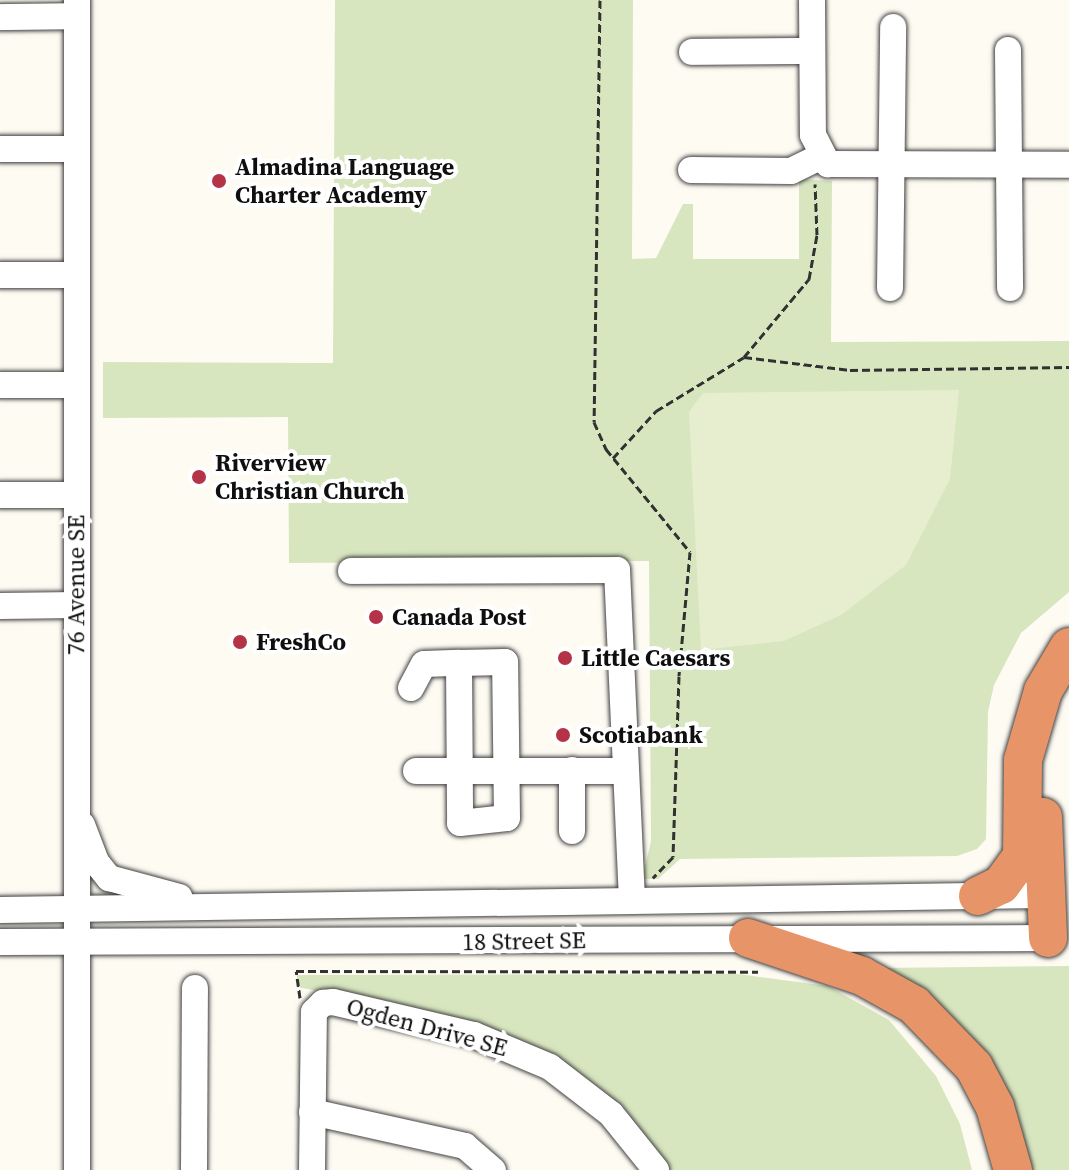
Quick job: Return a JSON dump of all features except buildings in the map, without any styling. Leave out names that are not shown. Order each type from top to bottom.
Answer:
[{"type":"highway","points":[[978,896],[1001,885],[1022,856],[1023,760],[1054,664],[1069,647]]},
{"type":"highway","points":[[1036,722],[1048,938]]},
{"type":"highway","points":[[754,955],[862,976],[914,1005],[974,1067],[995,1107],[1013,1170]]},
{"type":"street","points":[[812,0],[813,135],[820,157],[839,167],[1069,165]]},
{"type":"street","points":[[0,17],[77,8]]},
{"type":"street","name":"76 Avenue SE","points":[[77,8],[77,1170]]},
{"type":"street","points":[[890,288],[893,27]]},
{"type":"street","points":[[1008,50],[1010,288]]},
{"type":"street","points":[[692,52],[812,51]]},
{"type":"street","points":[[0,149],[77,149]]},
{"type":"street","points":[[691,170],[791,171],[820,157]]},
{"type":"street","points":[[0,275],[76,275]]},
{"type":"street","points":[[0,385],[77,385]]},
{"type":"street","points":[[0,495],[76,495]]},
{"type":"street","points":[[351,571],[617,570],[626,771],[641,890]]},
{"type":"street","points":[[0,606],[76,605]]},
{"type":"street","points":[[411,688],[424,664],[459,663],[505,662],[507,818],[460,823],[457,770],[459,663]]},
{"type":"street","points":[[572,770],[572,831]]},
{"type":"street","points":[[416,771],[626,771]]},
{"type":"street","points":[[76,807],[96,862],[109,878],[229,907]]},
{"type":"street","name":"18 Street SE","points":[[0,910],[428,908],[641,890],[1046,895]]},
{"type":"street","name":"18 Street SE","points":[[0,942],[754,955],[1048,938]]},
{"type":"street","points":[[194,1170],[195,988]]},
{"type":"street","name":"Ogden Drive SE","points":[[312,1170],[314,1012],[323,1003],[333,1002],[474,1035],[550,1067],[611,1114],[656,1170]]},
{"type":"street","points":[[312,1112],[465,1146],[493,1170]]},
{"type":"path","points":[[600,0],[594,422],[613,458],[690,552],[679,676],[673,857],[641,890]]},
{"type":"path","points":[[613,458],[656,411],[744,357],[809,279],[815,259],[820,157]]},
{"type":"path","points":[[744,357],[850,370],[1069,367]]},
{"type":"path","points":[[296,971],[754,955]]},
{"type":"green space","points":[[335,0],[633,0],[632,259],[656,258],[683,204],[693,204],[693,259],[799,259],[799,179],[832,181],[831,342],[1069,341],[1069,592],[1021,633],[994,685],[988,712],[986,839],[977,849],[957,856],[680,859],[658,879],[642,879],[651,841],[649,561],[289,563],[288,417],[103,418],[103,362],[333,363]]},
{"type":"green space","points":[[959,390],[950,479],[906,565],[841,615],[784,641],[701,650],[689,412],[703,393]]},
{"type":"green space","points":[[1069,966],[1069,1170],[1023,1170],[1020,1146],[878,968]]},
{"type":"green space","points":[[738,974],[828,986],[889,1020],[936,1076],[960,1124],[972,1170],[664,1170],[620,1112],[381,1003],[297,987],[297,975]]},
{"type":"place","name":"Almadina Language Charter Academy","points":[[219,181]]},
{"type":"place","name":"Riverview Christian Church","points":[[199,477]]},
{"type":"place","name":"Canada Post","points":[[376,617]]},
{"type":"place","name":"FreshCo","points":[[240,642]]},
{"type":"place","name":"Little Caesars","points":[[565,658]]},
{"type":"place","name":"Scotiabank","points":[[563,735]]}]
